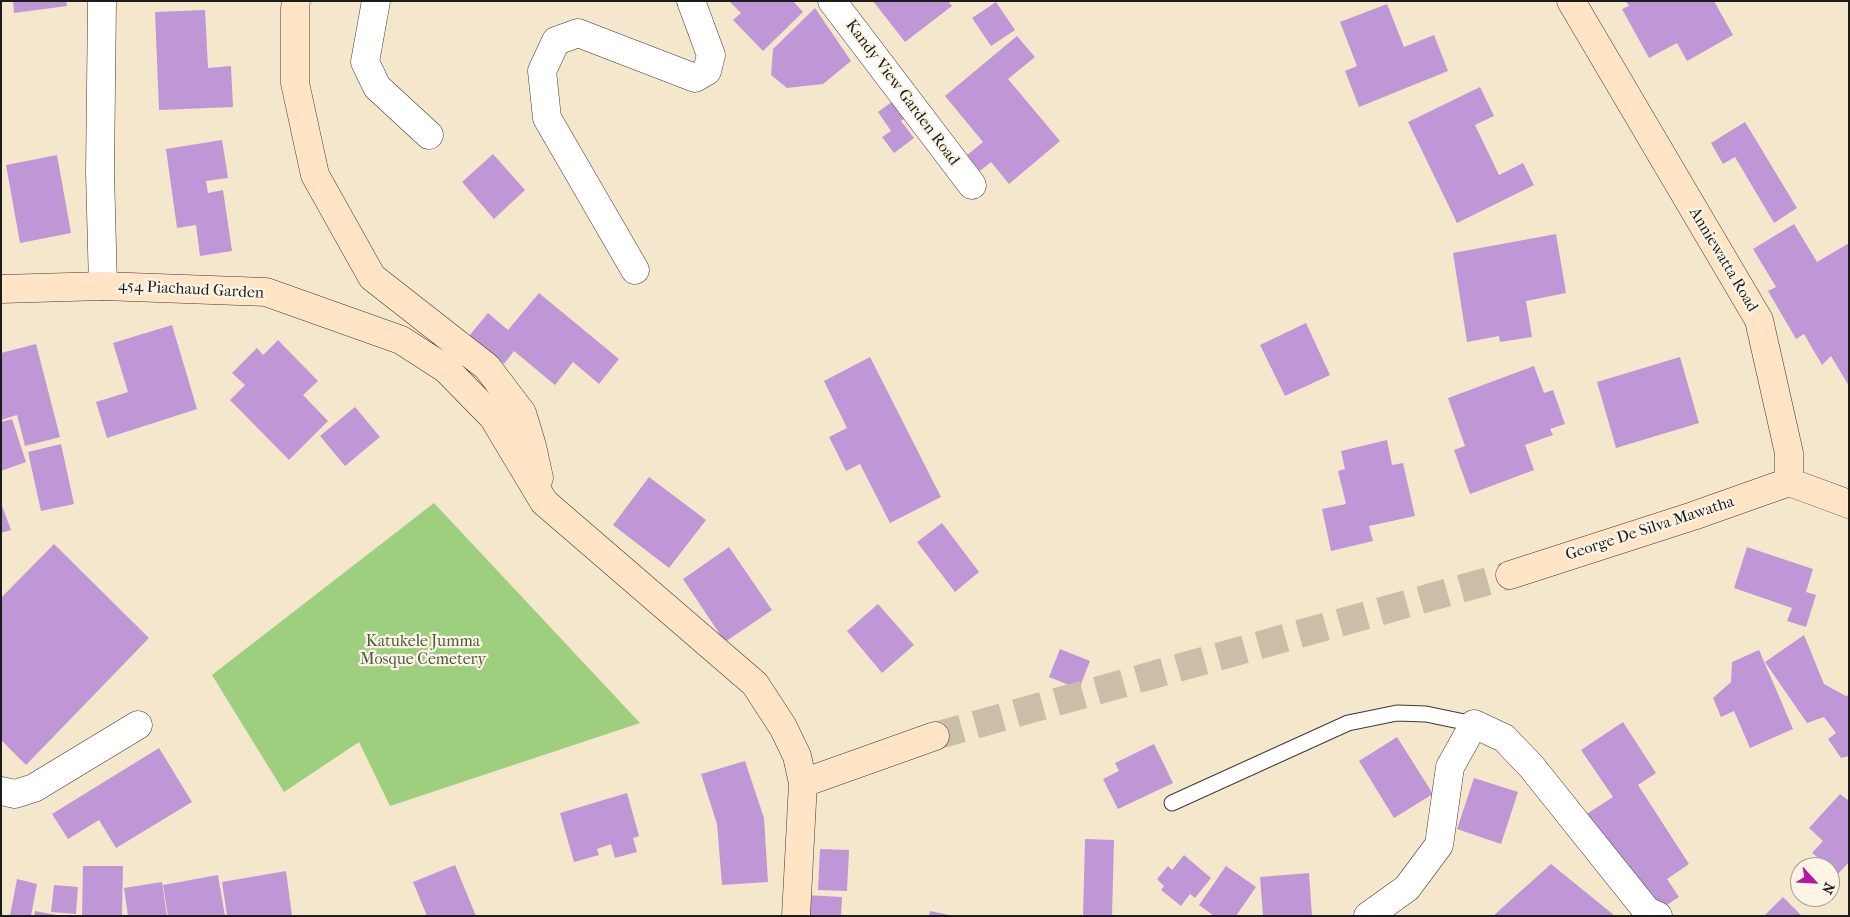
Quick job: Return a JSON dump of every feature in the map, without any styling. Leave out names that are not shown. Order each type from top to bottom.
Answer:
[{"type":"street","points":[[102,1],[100,172],[103,286]]},
{"type":"street","points":[[296,1],[295,84],[315,174],[372,277],[486,367],[522,412],[532,446],[544,502]]},
{"type":"street","points":[[376,1],[365,62],[377,87],[429,135]]},
{"type":"street","points":[[635,270],[547,118],[542,71],[556,41],[578,33],[695,78],[707,71],[711,55],[691,1]]},
{"type":"street","name":"Kandy View Garden Road","points":[[832,1],[972,185]]},
{"type":"street","name":"Anniewatta Road","points":[[1571,1],[1759,320],[1789,453],[1788,482]]},
{"type":"street","name":"454 Piachaud Garden","points":[[1,289],[103,286],[266,292],[401,340],[446,368],[493,417],[544,502],[755,684],[783,727],[798,756],[803,782]]},
{"type":"street","points":[[1788,482],[1849,504]]},
{"type":"street","name":"George De Silva Mawatha","points":[[1510,575],[1693,516],[1788,482]]},
{"type":"street","points":[[1368,916],[1407,888],[1439,845],[1450,766],[1474,724],[1504,738],[1531,766],[1647,911],[1658,916]]},
{"type":"street","points":[[1,791],[15,794],[34,788],[138,725]]},
{"type":"street","points":[[796,916],[803,782],[935,736]]},
{"type":"lane","points":[[1172,803],[1348,723],[1397,713],[1426,714],[1474,724]]},
{"type":"green space","name":"Katukele Jumma Mosque Cemetery","points":[[434,503],[640,723],[390,806],[359,742],[284,792],[212,675]]},
{"type":"building","points":[[13,1],[66,1],[67,6],[14,13]]},
{"type":"building","points":[[729,1],[793,1],[803,12],[763,51],[733,20],[741,13]]},
{"type":"building","points":[[873,1],[948,1],[952,6],[905,42]]},
{"type":"building","points":[[1626,1],[1714,1],[1733,35],[1687,61],[1677,43],[1649,58],[1622,9],[1629,6]]},
{"type":"building","points":[[996,2],[1015,30],[991,46],[972,18]]},
{"type":"building","points":[[1387,4],[1404,47],[1434,35],[1448,71],[1359,107],[1345,71],[1357,66],[1340,22]]},
{"type":"building","points":[[815,8],[851,61],[823,84],[787,88],[771,75],[773,49]]},
{"type":"building","points":[[205,10],[208,68],[231,66],[233,107],[159,110],[155,12]]},
{"type":"building","points":[[1017,36],[1035,57],[1008,79],[1060,141],[1009,184],[991,162],[980,171],[967,155],[983,142],[945,96]]},
{"type":"building","points":[[1480,87],[1494,116],[1475,125],[1499,175],[1523,163],[1534,185],[1457,223],[1408,122]]},
{"type":"building","points":[[893,101],[905,118],[901,121],[914,138],[894,153],[882,137],[891,131],[878,112]]},
{"type":"building","points":[[1745,122],[1797,208],[1774,223],[1735,157],[1723,164],[1711,143]]},
{"type":"building","points":[[222,140],[228,178],[206,181],[208,193],[223,190],[232,251],[200,256],[196,225],[177,228],[166,149]]},
{"type":"building","points":[[493,154],[525,190],[494,219],[462,182]]},
{"type":"building","points":[[57,155],[71,233],[20,243],[6,165]]},
{"type":"building","points":[[1794,224],[1817,262],[1849,243],[1849,386],[1831,356],[1822,365],[1804,334],[1796,339],[1768,291],[1776,287],[1753,249]]},
{"type":"building","points":[[1556,234],[1566,293],[1526,301],[1532,337],[1500,342],[1499,336],[1467,342],[1453,253]]},
{"type":"building","points":[[539,293],[619,359],[599,384],[573,362],[555,385],[514,351],[504,364],[469,336],[488,313],[508,330]]},
{"type":"building","points":[[1306,323],[1330,375],[1285,396],[1260,345]]},
{"type":"building","points":[[172,325],[197,409],[107,438],[96,402],[128,392],[113,343]]},
{"type":"building","points":[[278,340],[318,381],[303,395],[328,421],[289,460],[230,400],[245,385],[232,373],[257,348],[263,355]]},
{"type":"building","points":[[36,344],[60,437],[25,446],[17,415],[1,420],[1,353]]},
{"type":"building","points":[[870,357],[941,497],[890,523],[860,464],[846,471],[829,437],[847,428],[824,381]]},
{"type":"building","points":[[1680,357],[1699,423],[1616,448],[1597,382]]},
{"type":"building","points":[[1534,366],[1544,393],[1553,390],[1565,424],[1550,429],[1553,435],[1525,445],[1534,470],[1470,494],[1454,450],[1465,446],[1448,398]]},
{"type":"building","points":[[355,407],[380,437],[345,466],[320,436]]},
{"type":"building","points":[[12,419],[26,462],[1,471],[1,422]]},
{"type":"building","points":[[1387,440],[1392,465],[1403,463],[1415,516],[1369,526],[1373,541],[1331,551],[1322,509],[1346,504],[1338,471],[1345,469],[1341,451]]},
{"type":"building","points":[[61,444],[74,504],[41,511],[28,452]]},
{"type":"building","points":[[649,477],[706,520],[669,568],[613,525]]},
{"type":"building","points":[[1,503],[11,530],[1,533]]},
{"type":"building","points":[[942,523],[979,572],[955,592],[917,542]]},
{"type":"building","points":[[54,544],[149,638],[26,765],[1,740],[1,598]]},
{"type":"building","points":[[729,547],[772,610],[725,642],[683,579]]},
{"type":"building","points":[[1747,547],[1813,569],[1806,592],[1816,595],[1806,627],[1787,621],[1792,608],[1734,588]]},
{"type":"building","points":[[878,604],[914,645],[882,673],[847,631]]},
{"type":"building","points":[[1804,635],[1824,684],[1846,696],[1849,695],[1849,756],[1841,758],[1828,739],[1836,733],[1824,717],[1807,723],[1765,662]]},
{"type":"building","points":[[1060,649],[1090,661],[1079,689],[1049,677]]},
{"type":"building","points":[[1759,650],[1793,729],[1750,748],[1734,711],[1721,717],[1713,698],[1731,682],[1732,662]]},
{"type":"building","points":[[1623,722],[1656,773],[1638,785],[1689,864],[1667,879],[1679,897],[1659,910],[1634,872],[1626,877],[1585,815],[1613,797],[1581,750]]},
{"type":"building","points":[[1397,737],[1433,794],[1394,818],[1359,761]]},
{"type":"building","points":[[1154,744],[1173,783],[1118,809],[1103,779],[1119,771],[1115,763]]},
{"type":"building","points":[[159,748],[192,802],[116,848],[99,820],[68,839],[52,814]]},
{"type":"building","points":[[745,761],[764,818],[768,882],[722,885],[717,824],[701,774]]},
{"type":"building","points":[[1474,778],[1518,792],[1501,844],[1457,829]]},
{"type":"building","points":[[627,793],[639,836],[633,838],[637,852],[615,858],[611,844],[597,849],[599,855],[574,862],[560,813]]},
{"type":"building","points":[[1840,794],[1849,801],[1849,862],[1840,872],[1840,857],[1817,857],[1812,853],[1823,841],[1809,828]]},
{"type":"building","points":[[1085,839],[1114,840],[1112,916],[1083,916]]},
{"type":"building","points":[[820,849],[849,850],[847,891],[818,890]]},
{"type":"building","points":[[1184,855],[1211,878],[1195,898],[1190,894],[1181,906],[1161,890],[1164,886],[1157,879],[1168,866],[1172,870]]},
{"type":"building","points":[[1551,864],[1615,916],[1493,916]]},
{"type":"building","points":[[455,865],[476,916],[427,916],[413,882]]},
{"type":"building","points":[[83,866],[123,866],[122,916],[82,916]]},
{"type":"building","points":[[1226,866],[1256,887],[1236,916],[1214,916],[1199,905]]},
{"type":"building","points":[[286,871],[292,916],[227,916],[222,882]]},
{"type":"building","points":[[1309,873],[1312,916],[1263,916],[1260,877]]},
{"type":"building","points":[[218,875],[225,916],[168,916],[163,885]]},
{"type":"building","points":[[17,879],[37,884],[31,916],[10,916]]},
{"type":"building","points":[[162,882],[167,916],[128,916],[124,888]]},
{"type":"building","points":[[54,885],[78,887],[76,914],[51,912]]},
{"type":"building","points":[[805,895],[842,897],[841,916],[804,916]]},
{"type":"building","points":[[1783,897],[1790,904],[1790,907],[1793,907],[1802,916],[1764,916]]},
{"type":"building","points":[[35,911],[57,915],[57,916],[34,916]]},
{"type":"building","points":[[930,911],[949,915],[949,916],[929,916]]},
{"type":"tunnel","points":[[935,736],[1510,575]]}]
